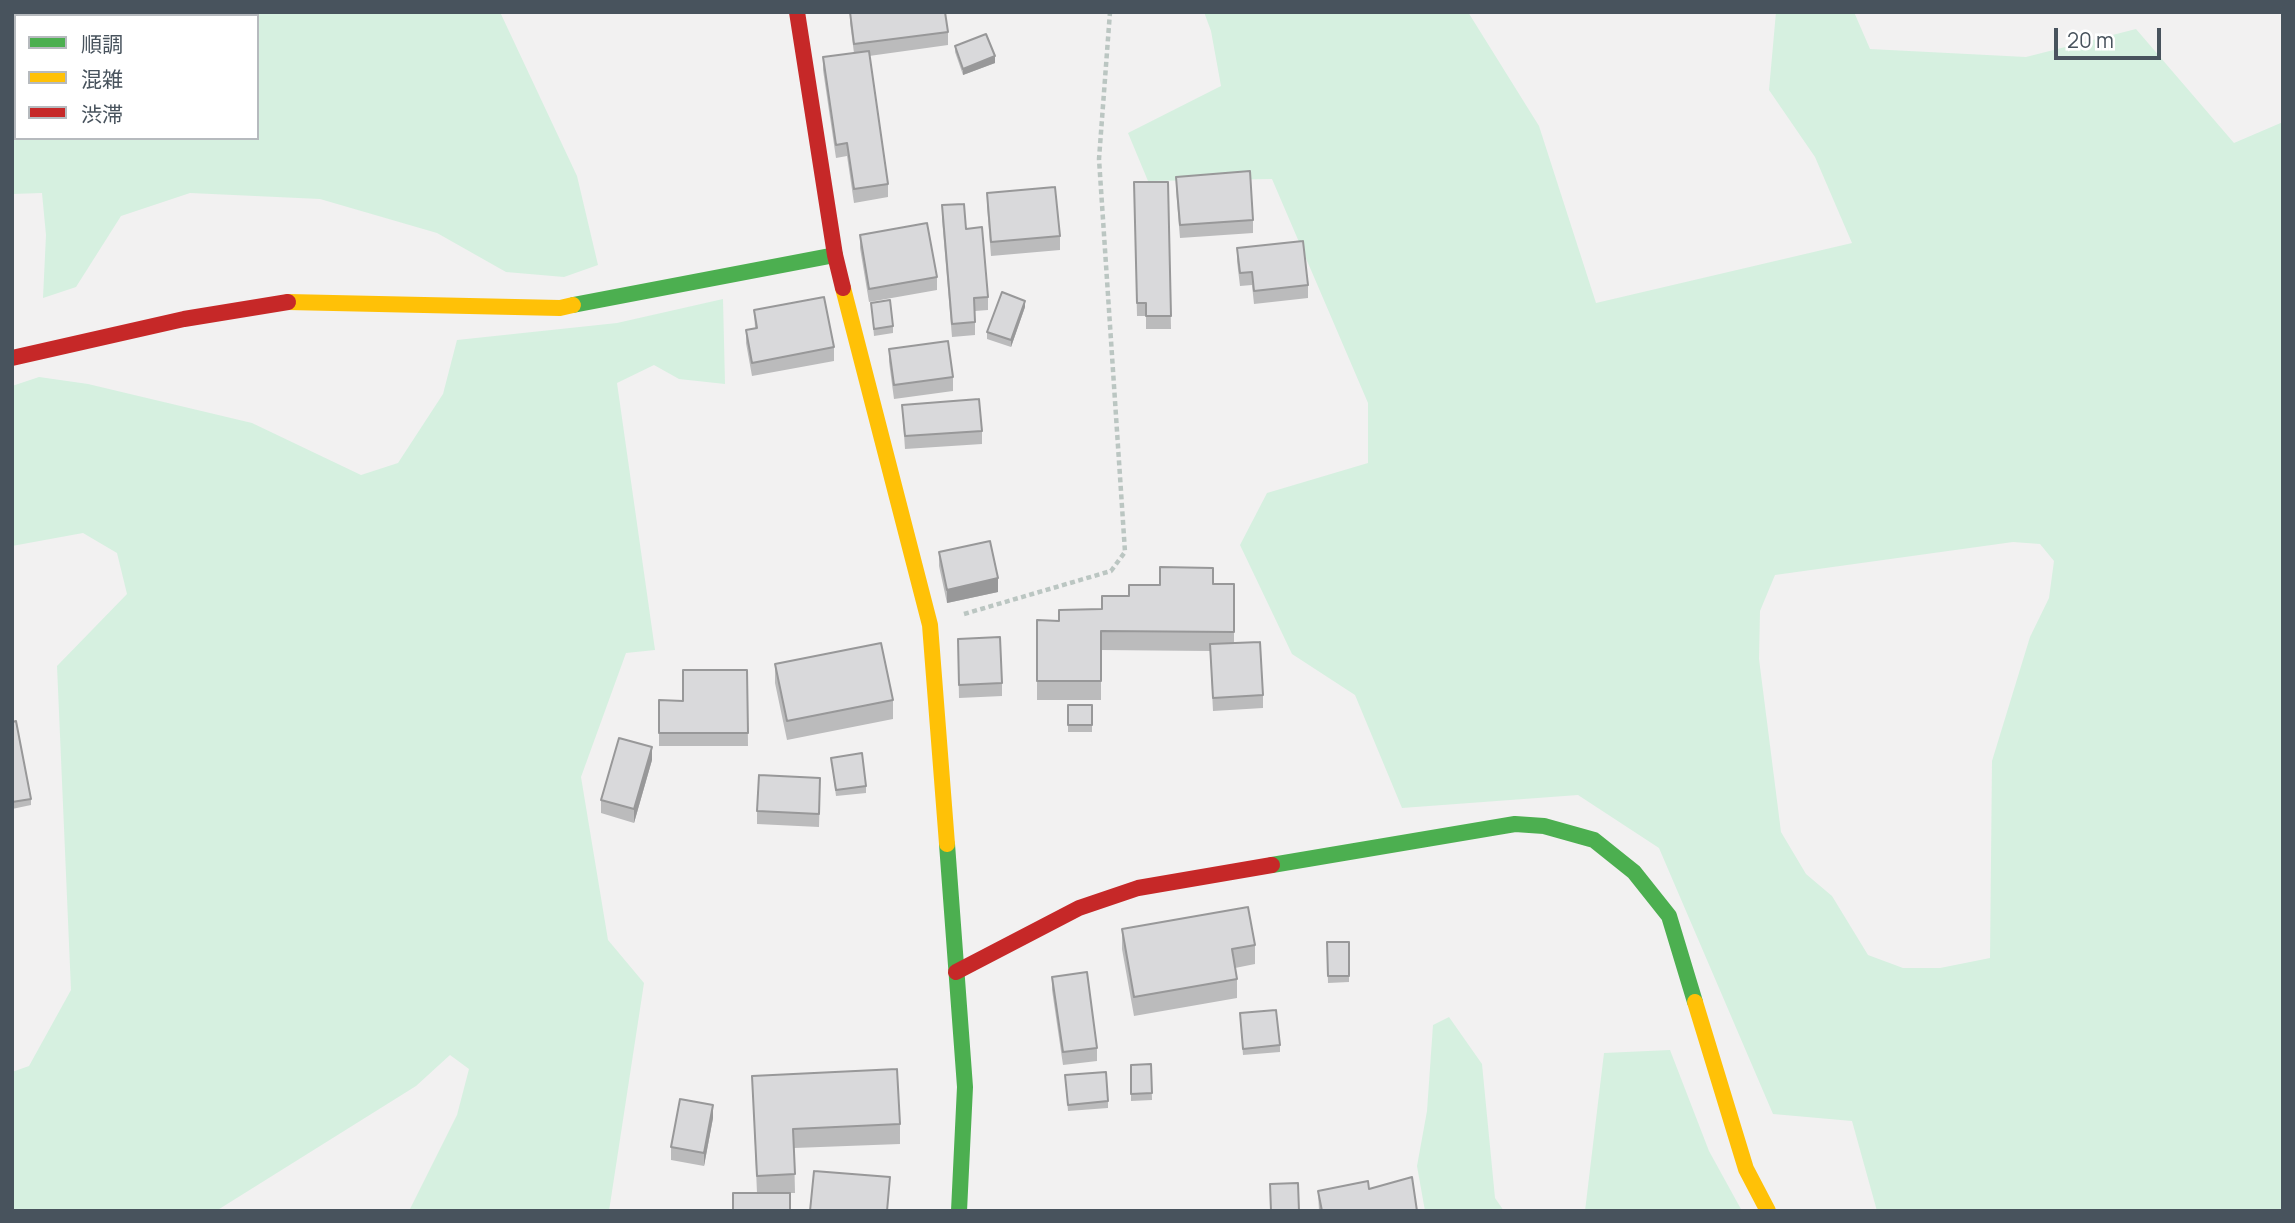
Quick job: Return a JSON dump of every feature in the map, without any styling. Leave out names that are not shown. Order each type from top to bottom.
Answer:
[{"type":"street","points":[[797,12],[835,256],[930,625],[965,1087],[959,1211]]},
{"type":"street","points":[[12,358],[184,319],[288,302],[560,308],[835,256]]},
{"type":"street","points":[[956,972],[1079,908],[1138,888],[1515,824],[1544,826],[1594,840],[1634,872],[1669,916],[1746,1169],[1768,1211]]},
{"type":"path","points":[[930,625],[1111,571],[1125,552],[1099,159],[1110,12]]},
{"type":"green space","points":[[12,12],[500,12],[577,176],[598,265],[564,277],[506,272],[437,233],[320,199],[190,193],[121,216],[76,287],[43,298],[46,235],[42,193],[12,194]]},
{"type":"green space","points":[[1204,12],[1468,12],[1539,126],[1596,303],[1852,243],[1815,157],[1769,90],[1776,12],[1854,12],[1870,49],[2026,57],[2136,29],[2234,143],[2283,122],[2283,1211],[1877,1211],[1852,1121],[1773,1114],[1659,848],[1578,795],[1402,808],[1355,695],[1292,654],[1240,545],[1267,493],[1368,463],[1368,403],[1272,179],[1148,181],[1128,133],[1221,86],[1211,31]],"holes":[[[2013,542],[2040,544],[2054,561],[2049,598],[2030,637],[1992,761],[1990,958],[1940,968],[1903,968],[1868,955],[1832,896],[1806,874],[1781,832],[1759,659],[1760,611],[1775,575]]]},
{"type":"green space","points":[[723,299],[725,384],[679,379],[654,365],[617,383],[655,650],[626,653],[581,777],[608,940],[644,983],[609,1211],[409,1211],[457,1115],[469,1069],[450,1055],[416,1086],[216,1211],[12,1211],[12,1072],[29,1066],[71,990],[57,666],[127,594],[117,553],[83,533],[12,546],[12,386],[39,377],[88,384],[252,423],[361,475],[398,463],[443,394],[457,340],[617,323]]},
{"type":"green space","points":[[1449,1017],[1482,1064],[1495,1198],[1504,1211],[1425,1211],[1417,1166],[1427,1111],[1433,1025]]},
{"type":"green space","points":[[1670,1050],[1709,1151],[1742,1211],[1585,1211],[1604,1053]]},
{"type":"building","points":[[850,12],[945,12],[948,32],[854,44]]},
{"type":"building","points":[[986,34],[995,56],[963,69],[955,46]]},
{"type":"building","points":[[869,51],[888,184],[854,189],[847,143],[836,145],[823,57]]},
{"type":"building","points":[[1250,171],[1253,220],[1180,225],[1176,177]]},
{"type":"building","points":[[1134,182],[1168,182],[1171,316],[1146,316],[1146,303],[1137,303]]},
{"type":"building","points":[[1055,187],[1060,236],[991,242],[987,193]]},
{"type":"building","points":[[964,204],[966,229],[982,227],[988,297],[974,298],[975,322],[952,324],[942,205]]},
{"type":"building","points":[[927,223],[937,277],[869,289],[860,235]]},
{"type":"building","points":[[1303,241],[1308,285],[1254,291],[1252,272],[1240,273],[1237,248]]},
{"type":"building","points":[[1002,292],[1025,301],[1011,340],[987,332]]},
{"type":"building","points":[[824,297],[834,347],[752,363],[746,330],[757,328],[754,310]]},
{"type":"building","points":[[890,300],[893,326],[874,329],[871,303]]},
{"type":"building","points":[[948,341],[953,377],[894,385],[889,349]]},
{"type":"building","points":[[979,399],[982,431],[905,436],[902,405]]},
{"type":"building","points":[[990,541],[998,578],[947,590],[939,552]]},
{"type":"building","points":[[1160,567],[1213,568],[1213,584],[1234,584],[1234,632],[1101,631],[1101,681],[1037,681],[1037,620],[1059,621],[1059,610],[1102,609],[1102,596],[1129,596],[1129,585],[1160,585]]},
{"type":"building","points":[[1000,637],[1002,683],[959,685],[958,639]]},
{"type":"building","points":[[1260,642],[1263,695],[1213,698],[1210,644]]},
{"type":"building","points":[[881,643],[893,700],[787,721],[775,664]]},
{"type":"building","points":[[683,670],[747,670],[748,733],[659,733],[659,700],[683,701]]},
{"type":"building","points":[[1068,705],[1092,705],[1092,725],[1068,725]]},
{"type":"building","points":[[16,721],[31,799],[12,802],[12,722]]},
{"type":"building","points":[[619,738],[652,747],[634,809],[601,800]]},
{"type":"building","points":[[862,753],[866,786],[836,790],[831,758]]},
{"type":"building","points":[[759,775],[820,778],[819,814],[757,811]]},
{"type":"building","points":[[1248,907],[1255,945],[1232,949],[1237,979],[1134,997],[1122,929]]},
{"type":"building","points":[[1327,942],[1349,942],[1349,976],[1328,976]]},
{"type":"building","points":[[1087,972],[1097,1048],[1063,1052],[1052,977]]},
{"type":"building","points":[[1276,1010],[1280,1045],[1243,1049],[1240,1013]]},
{"type":"building","points":[[1151,1064],[1152,1093],[1131,1094],[1131,1065]]},
{"type":"building","points":[[897,1069],[900,1124],[793,1129],[795,1174],[757,1176],[752,1076]]},
{"type":"building","points":[[1106,1072],[1108,1101],[1068,1105],[1065,1075]]},
{"type":"building","points":[[680,1099],[713,1105],[704,1153],[671,1147]]},
{"type":"building","points":[[814,1171],[890,1177],[887,1211],[810,1211]]},
{"type":"building","points":[[1412,1177],[1417,1211],[1322,1211],[1318,1191],[1368,1181],[1369,1189]]},
{"type":"building","points":[[1298,1183],[1299,1211],[1271,1211],[1270,1184]]},
{"type":"building","points":[[733,1193],[790,1193],[790,1211],[733,1211]]},
{"type":"traffic: fast","points":[[573,305],[835,255]]},
{"type":"traffic: fast","points":[[1272,865],[1515,824],[1544,826],[1594,840],[1634,872],[1669,916],[1695,1002]]},
{"type":"traffic: fast","points":[[947,844],[965,1087],[959,1211]]},
{"type":"traffic: slow","points":[[843,288],[930,625],[947,844]]},
{"type":"traffic: slow","points":[[288,302],[560,308],[573,305]]},
{"type":"traffic: slow","points":[[1695,1002],[1746,1169],[1768,1211]]},
{"type":"traffic: jam","points":[[797,12],[835,255],[843,288]]},
{"type":"traffic: jam","points":[[12,358],[184,319],[288,302]]},
{"type":"traffic: jam","points":[[956,972],[1079,908],[1138,888],[1272,865]]}]
